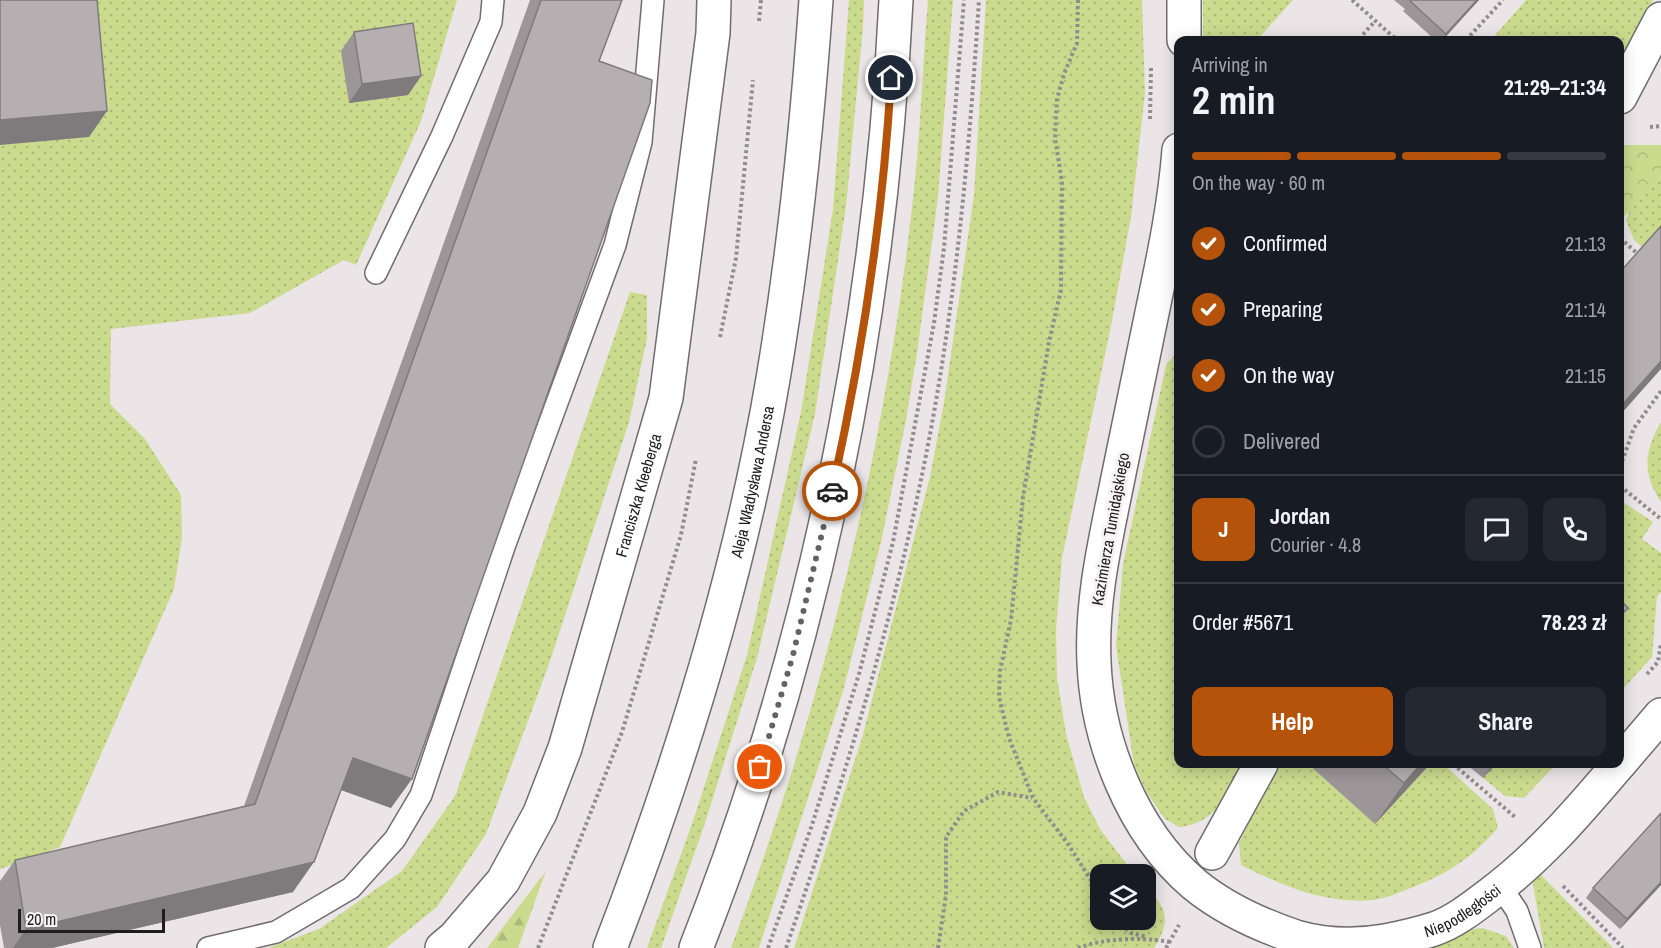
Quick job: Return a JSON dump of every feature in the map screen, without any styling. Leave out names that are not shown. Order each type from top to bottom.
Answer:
[{"type":"street","name":"Franciszka Kleeberga","points":[[442,948],[455,937],[503,881],[540,813],[565,748],[660,421],[666,398],[691,215],[713,33],[714,0]]},
{"type":"street","name":"Aleja Władysława Andersa","points":[[610,948],[698,696],[753,480],[772,381],[793,249],[802,176],[816,0]]},
{"type":"street","points":[[696,948],[728,864],[776,714],[833,488],[851,402],[874,254],[889,121],[896,0]]},
{"type":"street","points":[[1184,0],[1184,36]]},
{"type":"street","points":[[1624,89],[1661,19]]},
{"type":"street","name":"Kazimierza Tumidajskiego","points":[[1174,188],[1169,227],[1104,545],[1095,603],[1094,661],[1099,711],[1113,764],[1154,839],[1195,884]]},
{"type":"street","name":"Niepodległości","points":[[1624,758],[1661,715]]},
{"type":"street","points":[[1212,853],[1259,768]]},
{"type":"street","name":"Niepodległości","points":[[1195,884],[1240,914],[1303,944],[1370,944],[1437,928],[1469,910],[1501,886],[1567,824],[1616,768]]},
{"type":"lane","points":[[376,273],[442,136],[490,22],[493,0]]},
{"type":"lane","points":[[208,948],[276,932],[351,888],[395,839],[421,795],[505,544],[615,245],[641,142],[653,0]]},
{"type":"lane","points":[[1195,884],[1212,853]]},
{"type":"lane","points":[[1501,886],[1517,911],[1530,948]]},
{"type":"path","points":[[768,948],[812,825],[859,674],[893,542],[934,323],[953,158],[964,0]]},
{"type":"path","points":[[786,948],[850,757],[895,592],[924,466],[955,278],[966,178],[979,0]]},
{"type":"path","points":[[1078,0],[1077,43],[1064,74],[1058,99],[1055,138],[1062,182],[1061,290],[1049,342],[1023,497],[1011,620],[1000,671],[999,697],[1009,738],[1033,798],[1068,844],[1090,879]]},
{"type":"path","points":[[1352,0],[1392,36]]},
{"type":"path","points":[[1470,36],[1503,0]]},
{"type":"path","points":[[1362,36],[1375,21]]},
{"type":"path","points":[[1624,242],[1645,260]]},
{"type":"path","points":[[1624,456],[1634,428],[1661,391]]},
{"type":"path","points":[[1624,489],[1661,519]]},
{"type":"path","points":[[1457,768],[1515,817]]},
{"type":"path","points":[[938,948],[946,895],[946,837],[964,811],[998,792],[1033,798]]},
{"type":"path","points":[[1508,826],[1522,809]]},
{"type":"path","points":[[1558,881],[1623,948]]},
{"type":"path","points":[[1166,948],[1182,920]]},
{"type":"path","points":[[1128,930],[1150,939],[1170,942]]},
{"type":"path","points":[[1078,948],[1090,943],[1150,939]]},
{"type":"green space","points":[[0,0],[457,0],[421,121],[356,265],[344,260],[250,313],[111,329],[110,404],[145,439],[181,495],[182,537],[174,589],[60,847],[0,869]]},
{"type":"green space","points":[[849,0],[864,0],[863,27],[846,206],[815,414],[757,658],[704,826],[661,948],[647,948],[692,824],[747,655],[801,412],[833,209]]},
{"type":"green space","points":[[928,0],[953,0],[938,197],[906,420],[881,542],[843,691],[759,948],[731,948],[795,761],[823,666],[848,570],[869,473],[888,376],[903,278],[917,158]]},
{"type":"green space","points":[[986,0],[1142,0],[1145,93],[1131,217],[1111,326],[1062,558],[1056,630],[1057,677],[1066,734],[1084,797],[1100,829],[1126,864],[1090,864],[1090,930],[1156,930],[1156,898],[1163,909],[1165,923],[1154,948],[794,948],[862,738],[930,477],[944,403],[974,195]]},
{"type":"green space","points":[[1203,0],[1293,0],[1261,36],[1203,36]]},
{"type":"green space","points":[[1526,0],[1653,0],[1624,54],[1624,36],[1494,36]]},
{"type":"green space","points":[[1624,145],[1661,145],[1661,176],[1624,217]]},
{"type":"green space","points":[[1661,176],[1661,264],[1634,240],[1626,220],[1631,208]]},
{"type":"green space","points":[[630,292],[647,295],[647,338],[629,422],[549,664],[486,834],[437,907],[386,948],[268,948],[319,929],[402,871],[455,796]]},
{"type":"green space","points":[[1174,356],[1174,768],[1241,768],[1226,796],[1212,813],[1203,820],[1179,827],[1165,819],[1147,793],[1134,765],[1116,646],[1123,564],[1166,365]]},
{"type":"green space","points":[[1661,422],[1661,502],[1651,482],[1648,462],[1651,443]]},
{"type":"green space","points":[[1624,503],[1653,522],[1642,539],[1661,553],[1661,592],[1657,596],[1652,657],[1624,688]]},
{"type":"green space","points":[[1276,768],[1313,768],[1375,823],[1425,768],[1447,768],[1493,809],[1498,828],[1470,855],[1451,869],[1390,896],[1356,901],[1305,892],[1241,865],[1239,843]]},
{"type":"green space","points":[[1492,768],[1552,768],[1524,798],[1505,796],[1483,778]]},
{"type":"green space","points":[[546,871],[518,948],[487,948]]},
{"type":"green space","points":[[1538,872],[1613,948],[1544,948],[1533,884]]},
{"type":"green space","points":[[1482,928],[1506,936],[1514,948],[1431,948],[1468,930]]},
{"type":"building","points":[[0,0],[97,0],[107,111],[0,120]]},
{"type":"building","points":[[541,0],[622,0],[599,61],[652,80],[650,103],[412,779],[353,758],[314,862],[26,929],[15,860],[255,804]]},
{"type":"building","points":[[1411,0],[1477,0],[1446,34]]},
{"type":"building","points":[[413,23],[421,76],[362,84],[354,32]]},
{"type":"building","points":[[1661,226],[1661,361],[1624,403],[1624,268]]},
{"type":"building","points":[[1387,768],[1417,768],[1404,783]]},
{"type":"building","points":[[1661,813],[1661,882],[1627,919],[1593,888]]},
{"type":"way so far","points":[[760,767],[793,655],[832,491]]},
{"type":"route","points":[[832,491],[851,402],[874,254],[889,121],[891,78]]}]
